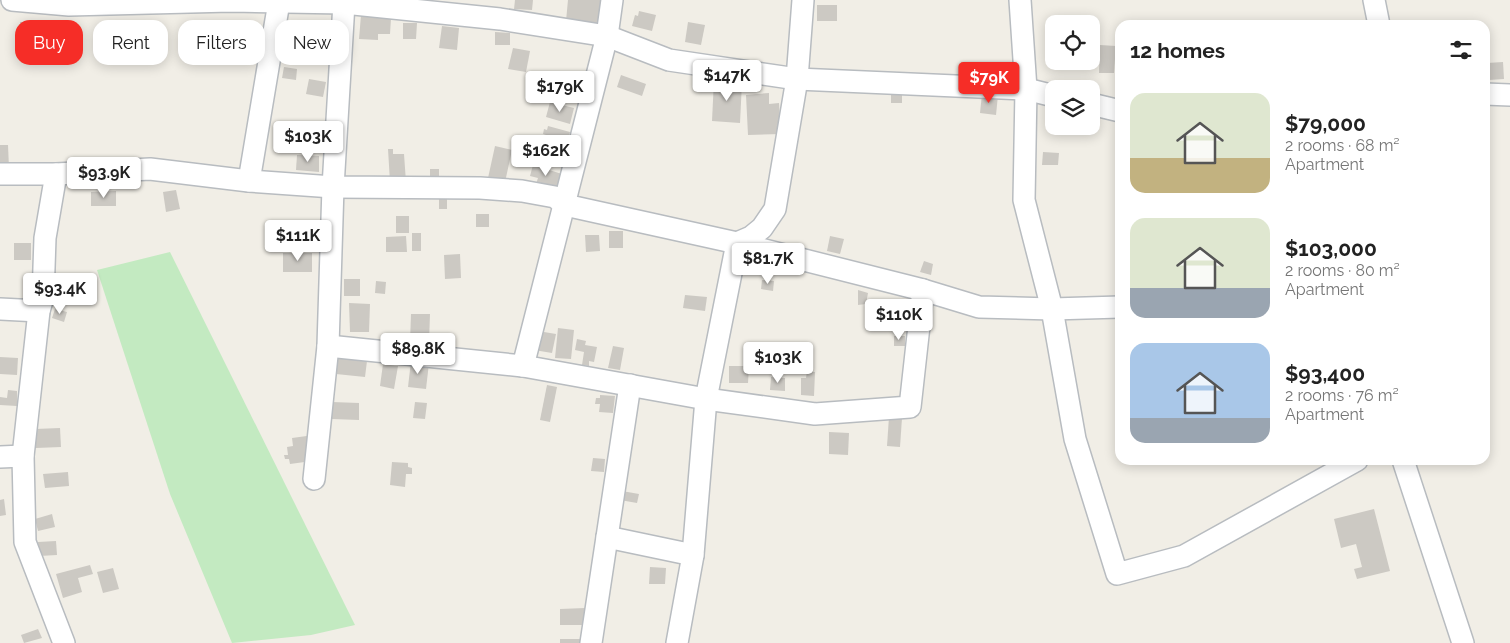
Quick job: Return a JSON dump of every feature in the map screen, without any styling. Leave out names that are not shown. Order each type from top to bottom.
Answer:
[{"type":"street","points":[[22,0],[69,5],[232,0],[344,3],[500,19],[606,36],[669,60],[797,79],[1026,89],[1045,94]]},
{"type":"street","points":[[523,366],[565,205],[606,36],[612,0]]},
{"type":"street","points":[[737,243],[751,237],[762,228],[775,210],[797,79],[803,0]]},
{"type":"street","points":[[1020,0],[1026,89],[1024,200],[1052,309],[1075,439],[1118,574],[1184,556],[1348,465]]},
{"type":"street","points":[[1374,0],[1378,20]]},
{"type":"street","points":[[249,181],[279,2]]},
{"type":"street","points":[[314,479],[328,346],[333,187],[344,3]]},
{"type":"street","points":[[1490,94],[1510,95]]},
{"type":"street","points":[[1100,106],[1115,110]]},
{"type":"street","points":[[0,174],[56,174],[150,168],[249,181],[333,187],[480,188],[522,191],[555,197],[565,205],[737,243],[924,290],[979,306],[1052,309],[1115,307]]},
{"type":"street","points":[[56,174],[45,238],[44,297],[39,311],[23,456],[25,542],[64,643]]},
{"type":"street","points":[[677,643],[693,555],[706,399],[737,243]]},
{"type":"street","points":[[328,346],[523,366],[706,399],[815,414],[910,407],[924,290]]},
{"type":"street","points":[[0,309],[39,311]]},
{"type":"street","points":[[591,643],[630,385]]},
{"type":"street","points":[[0,457],[23,456]]},
{"type":"street","points":[[1405,465],[1463,643]]},
{"type":"street","points":[[607,537],[693,555]]},
{"type":"green space","points":[[170,252],[355,625],[311,635],[232,643],[170,494],[97,270]]},
{"type":"building","points":[[515,0],[533,0],[532,10],[514,9]]},
{"type":"building","points":[[568,0],[604,0],[601,25],[566,21]]},
{"type":"building","points":[[817,5],[837,5],[837,21],[817,21]]},
{"type":"building","points":[[639,11],[656,15],[652,31],[632,26],[635,15],[638,16]]},
{"type":"building","points":[[361,15],[391,18],[390,34],[378,34],[378,40],[359,39]]},
{"type":"building","points":[[688,22],[705,25],[701,45],[685,42]]},
{"type":"building","points":[[403,23],[417,23],[416,39],[403,39]]},
{"type":"building","points":[[442,26],[459,28],[457,50],[439,48]]},
{"type":"building","points":[[495,32],[510,33],[510,45],[495,45]]},
{"type":"building","points":[[1100,45],[1115,46],[1114,73],[1099,73]]},
{"type":"building","points":[[513,48],[530,51],[526,72],[508,69]]},
{"type":"building","points":[[1503,62],[1504,79],[1490,80],[1490,63]]},
{"type":"building","points":[[284,67],[297,69],[296,80],[282,78]]},
{"type":"building","points":[[621,75],[646,84],[642,96],[617,87]]},
{"type":"building","points":[[309,79],[326,82],[323,97],[306,94]]},
{"type":"building","points":[[714,80],[742,82],[740,123],[712,121]]},
{"type":"building","points":[[769,93],[769,104],[779,103],[781,134],[748,135],[746,95]]},
{"type":"building","points":[[891,93],[902,93],[902,103],[891,103]]},
{"type":"building","points":[[982,94],[998,95],[996,115],[980,113]]},
{"type":"building","points":[[550,102],[574,108],[570,124],[546,117]]},
{"type":"building","points":[[548,126],[570,132],[565,149],[544,143],[546,135],[543,134],[544,129],[547,130]]},
{"type":"building","points":[[299,127],[316,128],[315,140],[298,139]]},
{"type":"building","points":[[0,145],[8,145],[9,168],[0,168]]},
{"type":"building","points":[[495,146],[512,150],[505,182],[488,178]]},
{"type":"building","points":[[388,149],[393,149],[393,154],[404,154],[406,182],[390,182]]},
{"type":"building","points":[[1043,152],[1059,153],[1058,165],[1042,165]]},
{"type":"building","points":[[548,154],[557,154],[557,164],[548,164]]},
{"type":"building","points":[[297,155],[319,156],[319,172],[296,170]]},
{"type":"building","points":[[533,165],[562,174],[558,190],[536,184],[538,178],[530,176]]},
{"type":"building","points":[[430,169],[439,169],[439,178],[430,178]]},
{"type":"building","points":[[176,190],[180,209],[166,212],[163,192]]},
{"type":"building","points":[[116,191],[116,206],[91,206],[91,192]]},
{"type":"building","points":[[439,198],[447,198],[447,209],[439,209]]},
{"type":"building","points":[[476,214],[489,214],[489,227],[476,227]]},
{"type":"building","points":[[396,216],[409,216],[409,233],[396,233]]},
{"type":"building","points":[[609,231],[623,231],[623,248],[609,248]]},
{"type":"building","points":[[412,233],[421,233],[421,251],[412,251]]},
{"type":"building","points":[[585,235],[599,235],[600,251],[586,252]]},
{"type":"building","points":[[406,236],[407,252],[386,252],[386,237]]},
{"type":"building","points":[[830,236],[844,239],[840,254],[827,251]]},
{"type":"building","points":[[14,243],[31,243],[31,260],[14,260]]},
{"type":"building","points":[[283,253],[312,253],[312,272],[283,272]]},
{"type":"building","points":[[460,254],[461,278],[445,279],[444,255]]},
{"type":"building","points":[[924,261],[933,264],[931,275],[920,272]]},
{"type":"building","points":[[344,279],[360,279],[360,296],[344,296]]},
{"type":"building","points":[[762,280],[774,281],[773,291],[761,289]]},
{"type":"building","points":[[376,281],[386,282],[385,294],[375,293]]},
{"type":"building","points":[[53,287],[74,287],[74,302],[53,302]]},
{"type":"building","points":[[858,290],[868,293],[866,304],[858,305]]},
{"type":"building","points":[[685,295],[707,297],[705,311],[683,308]]},
{"type":"building","points":[[349,303],[370,304],[369,332],[350,332]]},
{"type":"building","points":[[55,309],[67,312],[64,322],[52,318]]},
{"type":"building","points":[[411,314],[430,314],[429,342],[410,342]]},
{"type":"building","points":[[558,328],[574,330],[571,359],[555,358]]},
{"type":"building","points":[[538,331],[556,334],[552,353],[534,350]]},
{"type":"building","points":[[894,336],[905,336],[905,346],[894,346]]},
{"type":"building","points":[[577,339],[586,341],[585,345],[597,347],[594,362],[589,361],[589,366],[582,365],[584,352],[575,350]]},
{"type":"building","points":[[613,346],[624,348],[620,370],[608,368]]},
{"type":"building","points":[[0,357],[18,358],[17,375],[0,374]]},
{"type":"building","points":[[338,358],[367,361],[365,377],[336,374]]},
{"type":"building","points":[[411,361],[429,363],[426,389],[408,387]]},
{"type":"building","points":[[383,364],[398,366],[394,389],[380,386]]},
{"type":"building","points":[[729,366],[749,366],[748,383],[729,383]]},
{"type":"building","points":[[807,371],[815,372],[814,396],[801,395],[801,378],[806,378]]},
{"type":"building","points":[[771,377],[785,378],[785,391],[770,390]]},
{"type":"building","points":[[547,385],[557,387],[550,422],[540,420]]},
{"type":"building","points":[[8,390],[17,391],[17,406],[0,405],[0,397],[7,398]]},
{"type":"building","points":[[600,395],[615,396],[613,413],[599,412],[600,404],[595,404],[596,398],[600,398]]},
{"type":"building","points":[[332,402],[359,403],[359,420],[332,419]]},
{"type":"building","points":[[415,402],[427,403],[425,419],[413,418]]},
{"type":"building","points":[[889,417],[902,418],[900,447],[887,446]]},
{"type":"building","points":[[60,428],[61,447],[36,448],[35,429]]},
{"type":"building","points":[[829,432],[849,433],[848,455],[829,454]]},
{"type":"building","points":[[314,435],[312,461],[290,464],[289,459],[285,459],[284,455],[288,455],[287,447],[293,446],[292,438]]},
{"type":"building","points":[[593,458],[605,459],[604,472],[591,471]]},
{"type":"building","points":[[392,462],[408,463],[408,467],[412,468],[412,474],[406,474],[405,487],[390,485]]},
{"type":"building","points":[[68,472],[69,486],[45,488],[43,474]]},
{"type":"building","points":[[622,491],[639,494],[637,503],[620,500]]},
{"type":"building","points":[[4,499],[6,515],[0,516],[0,500]]},
{"type":"building","points":[[1374,509],[1390,571],[1357,579],[1354,569],[1362,567],[1356,544],[1341,548],[1334,519]]},
{"type":"building","points":[[52,514],[55,527],[38,531],[35,519]]},
{"type":"building","points":[[56,541],[57,555],[39,556],[38,542]]},
{"type":"building","points":[[90,565],[93,574],[78,578],[82,592],[63,598],[56,574]]},
{"type":"building","points":[[650,567],[666,568],[665,584],[649,584]]},
{"type":"building","points":[[113,568],[119,589],[103,593],[97,572]]},
{"type":"building","points":[[585,608],[585,625],[560,625],[560,609]]},
{"type":"building","points":[[38,629],[42,638],[24,643],[21,635]]},
{"type":"building","points":[[560,639],[581,639],[581,643],[560,643]]}]
